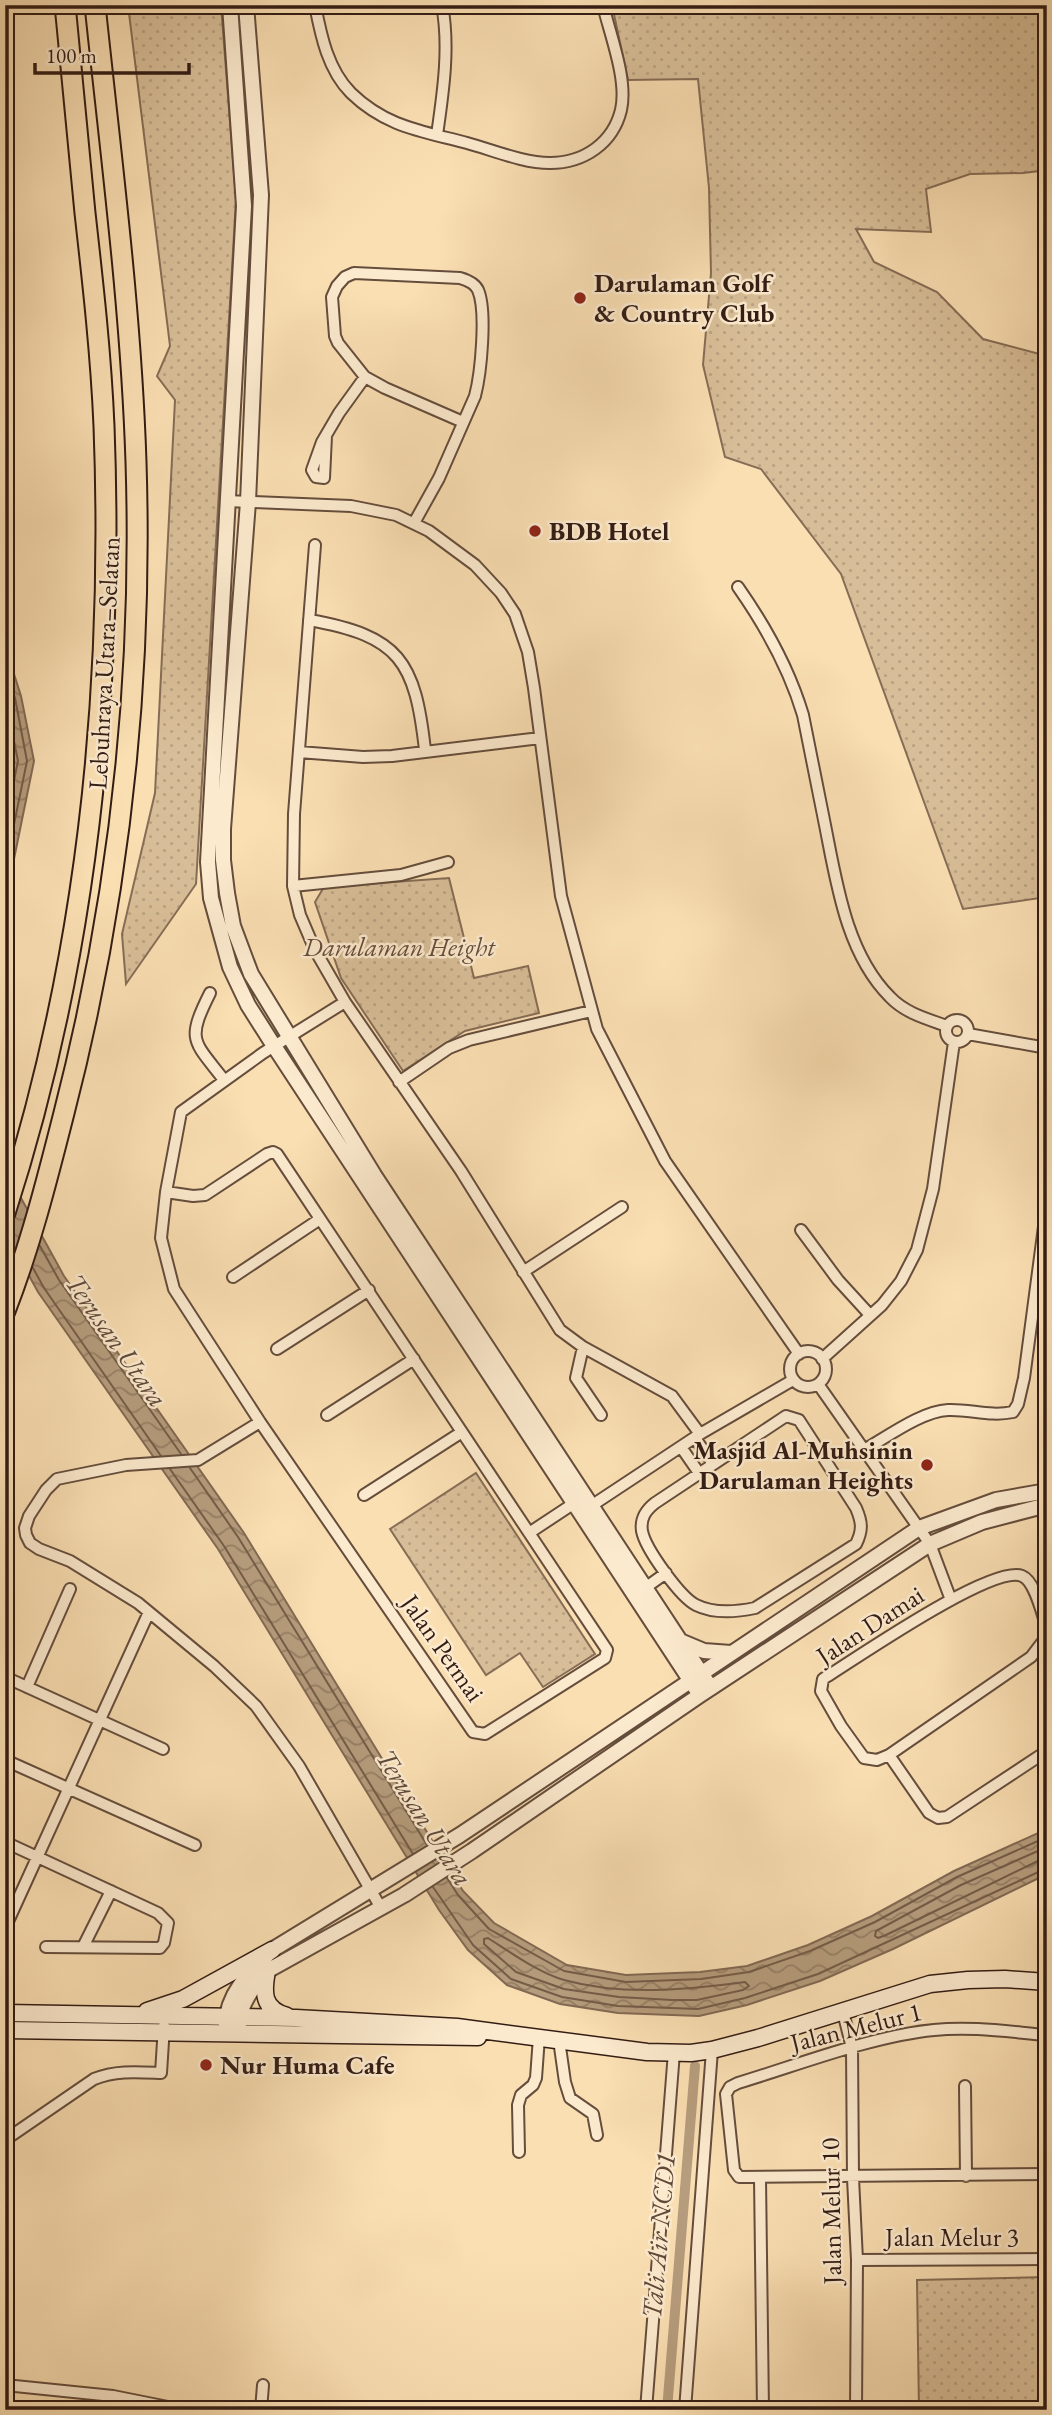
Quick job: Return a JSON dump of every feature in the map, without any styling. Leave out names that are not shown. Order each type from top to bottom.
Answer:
[{"type":"highway","name":"Lebuhraya Utara–Selatan","points":[[5,1213],[18,1174],[69,958],[94,790],[102,684],[104,426],[98,338],[65,5]]},
{"type":"highway","name":"Lebuhraya Utara–Selatan","points":[[8,1303],[44,1193],[82,1045],[102,944],[121,822],[132,702],[137,588],[133,405],[125,295],[95,5]]},
{"type":"main road","points":[[132,2016],[183,1999],[272,1950]]},
{"type":"main road","points":[[267,1971],[264,1988],[267,2003],[281,2014],[296,2018]]},
{"type":"main road","points":[[233,2025],[296,2018],[457,2027],[647,2052],[712,2050],[930,1984],[993,1979],[1047,1982]]},
{"type":"main road","points":[[5,2013],[132,2016],[164,2024]]},
{"type":"main road","points":[[5,2030],[164,2024],[233,2025],[455,2038],[531,2036]]},
{"type":"street","points":[[230,5],[244,206],[217,718],[208,829],[211,898],[230,967],[248,1005],[274,1046],[705,1691]]},
{"type":"street","points":[[246,5],[261,195],[248,502],[223,830],[227,893],[238,938],[251,974],[374,1175],[582,1505],[645,1588],[679,1641],[695,1677]]},
{"type":"street","points":[[315,5],[334,71],[350,92],[385,120],[514,156],[550,163],[594,152],[613,131],[622,101],[622,84],[603,5]]},
{"type":"street","points":[[437,135],[444,85],[445,24],[442,5]]},
{"type":"street","points":[[414,523],[439,478],[463,422],[477,387],[482,334],[478,291],[466,280],[364,272],[345,277],[332,297],[335,336],[342,349],[365,377],[463,422]]},
{"type":"street","points":[[326,436],[365,377]]},
{"type":"street","points":[[228,501],[373,509],[396,515],[429,531],[475,565],[501,593],[515,614],[528,652],[561,897],[591,1011],[615,1067],[665,1161],[799,1354]]},
{"type":"street","points":[[315,545],[294,814],[293,886],[300,915],[315,950],[345,1002],[461,1171],[556,1325],[583,1347],[672,1396],[713,1464]]},
{"type":"street","points":[[738,587],[762,622],[795,691],[803,715],[842,901],[861,955],[890,998],[903,1008],[947,1026]]},
{"type":"street","points":[[309,620],[356,630],[386,646],[394,654],[410,675],[415,688],[425,750]]},
{"type":"street","points":[[299,752],[363,757],[392,756],[540,738]]},
{"type":"street","points":[[293,886],[401,875],[448,862]]},
{"type":"street","points":[[210,993],[197,1019],[195,1036],[203,1052],[224,1080]]},
{"type":"street","name":"Jalan Permai","points":[[166,1192],[205,1195],[267,1154],[277,1154],[608,1654],[606,1658],[485,1734],[473,1732],[260,1422],[174,1289],[160,1238],[166,1192],[181,1112],[274,1046],[345,1002]]},
{"type":"street","points":[[399,1082],[449,1048],[469,1040],[591,1011]]},
{"type":"street","points":[[955,1019],[963,1021],[967,1024],[968,1034],[961,1041],[954,1042],[947,1037],[947,1026],[955,1019]]},
{"type":"street","points":[[968,1034],[1047,1048]]},
{"type":"street","points":[[822,1359],[883,1305],[901,1281],[922,1235],[936,1167],[954,1042]]},
{"type":"street","points":[[864,1450],[934,1412],[948,1410],[998,1415],[1013,1412],[1018,1404],[1024,1378],[1047,1204]]},
{"type":"street","points":[[523,1272],[622,1207]]},
{"type":"street","points":[[233,1277],[320,1219]]},
{"type":"street","points":[[801,1230],[838,1280],[870,1315]]},
{"type":"street","points":[[277,1349],[369,1290]]},
{"type":"street","points":[[583,1347],[576,1378],[600,1415]]},
{"type":"street","points":[[808,1352],[822,1359],[825,1364],[825,1375],[813,1387],[802,1387],[793,1380],[791,1363],[799,1354],[808,1352]]},
{"type":"street","points":[[327,1415],[414,1359]]},
{"type":"street","points":[[529,1533],[582,1505],[793,1380]]},
{"type":"street","points":[[818,1384],[930,1544],[951,1600]]},
{"type":"street","points":[[796,1417],[856,1508],[862,1520],[862,1533],[856,1544],[755,1608],[718,1612],[695,1605],[680,1592],[666,1573],[642,1532],[644,1515],[655,1503],[699,1473],[781,1418],[796,1417]]},
{"type":"street","points":[[260,1422],[198,1460],[141,1464],[58,1479],[41,1497],[25,1528],[30,1543],[84,1569],[149,1612],[215,1666],[256,1706],[299,1766],[381,1908]]},
{"type":"street","points":[[364,1495],[462,1432]]},
{"type":"street","points":[[681,1447],[699,1473]]},
{"type":"street","points":[[233,2025],[236,1994],[248,1974],[272,1950],[460,1835],[919,1528],[996,1500],[1047,1491]]},
{"type":"street","points":[[233,2025],[255,1984],[267,1971],[404,1895],[705,1691],[930,1544],[982,1522],[1047,1506]]},
{"type":"street","points":[[645,1588],[666,1573]]},
{"type":"street","name":"Jalan Damai","points":[[889,1755],[877,1760],[864,1758],[821,1691],[823,1679],[951,1600],[1010,1574],[1022,1576],[1031,1583],[1047,1628]]},
{"type":"street","points":[[27,1687],[70,1588]]},
{"type":"street","points":[[6,1926],[149,1612]]},
{"type":"street","points":[[1047,1636],[1031,1657],[889,1755],[929,1813],[938,1818],[947,1817],[1047,1751]]},
{"type":"street","points":[[679,1641],[704,1651],[731,1653]]},
{"type":"street","points":[[5,1677],[163,1749]]},
{"type":"street","points":[[5,1759],[68,1790],[195,1845]]},
{"type":"street","points":[[5,1842],[111,1891],[166,1919],[168,1923],[164,1943],[160,1948],[46,1947]]},
{"type":"street","points":[[83,1947],[111,1891]]},
{"type":"street","name":"Jalan Melur 10","points":[[843,2011],[852,2048],[857,2260],[856,2410]]},
{"type":"street","points":[[5,2140],[94,2079],[123,2072],[161,2073],[164,2024]]},
{"type":"street","name":"Jalan Melur 1","points":[[760,2178],[739,2177],[736,2174],[726,2094],[730,2087],[738,2083],[852,2048],[935,2030],[1047,2035]]},
{"type":"street","points":[[519,2152],[518,2105],[521,2095],[533,2085],[536,2078],[531,2036]]},
{"type":"street","points":[[559,2040],[570,2098],[593,2115],[597,2135]]},
{"type":"street","points":[[685,2410],[712,2050]]},
{"type":"street","points":[[646,2410],[674,2052]]},
{"type":"street","points":[[965,2085],[966,2176]]},
{"type":"street","points":[[763,2410],[760,2178],[1047,2174]]},
{"type":"street","name":"Jalan Melur 3","points":[[857,2260],[1047,2259]]},
{"type":"street","points":[[5,2385],[113,2396],[183,2410]]},
{"type":"street","points":[[261,2410],[263,2385]]},
{"type":"street","points":[[1041,2410],[1047,2390]]},
{"type":"green space","points":[[128,5],[221,5],[236,200],[196,884],[126,984],[122,934],[155,793],[175,400],[157,376],[170,346]]},
{"type":"green space","name":"Darulaman Golf & Country Club","points":[[612,5],[1047,5],[1047,170],[970,174],[926,189],[931,232],[856,229],[874,262],[937,292],[983,339],[1047,356],[1047,897],[963,909],[841,574],[761,469],[725,457],[703,365],[711,273],[709,188],[698,79],[628,80]]},
{"type":"green space","name":"Darulaman Height","points":[[449,878],[474,978],[528,966],[539,1013],[465,1031],[403,1071],[341,978],[315,902],[324,887]]},
{"type":"green space","points":[[476,1473],[595,1654],[543,1687],[520,1653],[486,1675],[390,1529]]},
{"type":"green space","points":[[1047,2277],[1047,2368],[1036,2410],[919,2410],[917,2280]]},
{"type":"water","points":[[5,646],[21,696],[34,761],[5,903]]},
{"type":"water","name":"Terusan Utara","points":[[5,1169],[64,1276],[244,1533],[463,1891],[494,1923],[567,1965],[626,1975],[700,1972],[747,1966],[808,1945],[872,1916],[954,1871],[1047,1829],[1047,1874],[893,1949],[820,1981],[747,2005],[699,2016],[618,2013],[560,2004],[507,1985],[468,1950],[439,1910],[218,1549],[38,1292],[5,1232]]},
{"type":"waterway","name":"Tali Air NCD1","points":[[667,2410],[695,2066]]},
{"type":"place","name":"Darulaman Golf & Country Club","points":[[580,298]]},
{"type":"place","name":"BDB Hotel","points":[[535,531]]},
{"type":"place","name":"Masjid Al-Muhsinin Darulaman Heights","points":[[927,1465]]},
{"type":"place","name":"Nur Huma Cafe","points":[[206,2065]]}]
